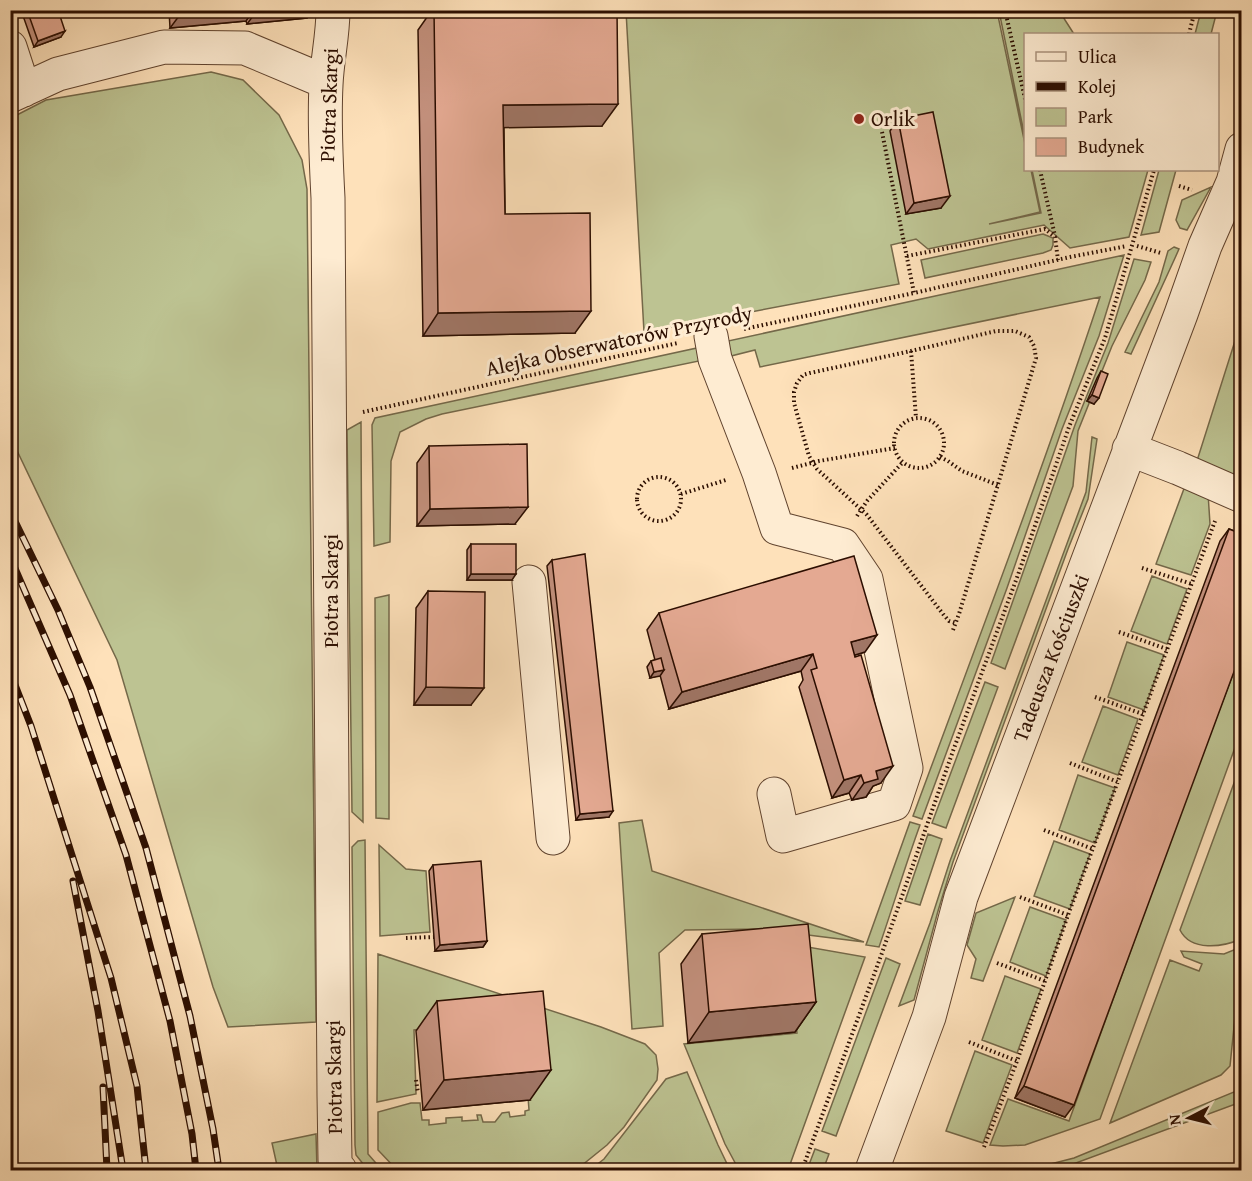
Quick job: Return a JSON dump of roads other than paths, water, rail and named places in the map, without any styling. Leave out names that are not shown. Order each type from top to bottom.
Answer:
[{"type":"street","name":"Piotra Skargi","points":[[333,10],[324,126],[328,198],[335,1160],[340,1170]]},
{"type":"street","points":[[10,47],[17,93],[58,74],[165,47],[245,48],[326,82]]},
{"type":"street","name":"Tadeusza Kościuszki","points":[[872,1170],[929,1017],[962,897],[1205,246],[1233,182],[1242,149]]},
{"type":"street","points":[[711,336],[716,358],[777,528],[843,545],[867,579],[906,768],[894,804],[783,836],[774,794]]},
{"type":"street","points":[[1129,449],[1232,492]]},
{"type":"street","points":[[529,582],[553,838]]},
{"type":"railway","points":[[10,511],[58,610],[90,687],[146,848],[190,1016],[219,1170]]},
{"type":"railway","points":[[10,557],[70,695],[126,855],[170,1021],[192,1134],[196,1170]]},
{"type":"railway","points":[[10,672],[31,726],[111,978],[137,1086],[146,1170]]},
{"type":"railway","points":[[73,881],[98,1011],[123,1170]]},
{"type":"railway","points":[[103,1087],[107,1170]]},
{"type":"place","name":"Orlik","points":[[859,119]]}]
